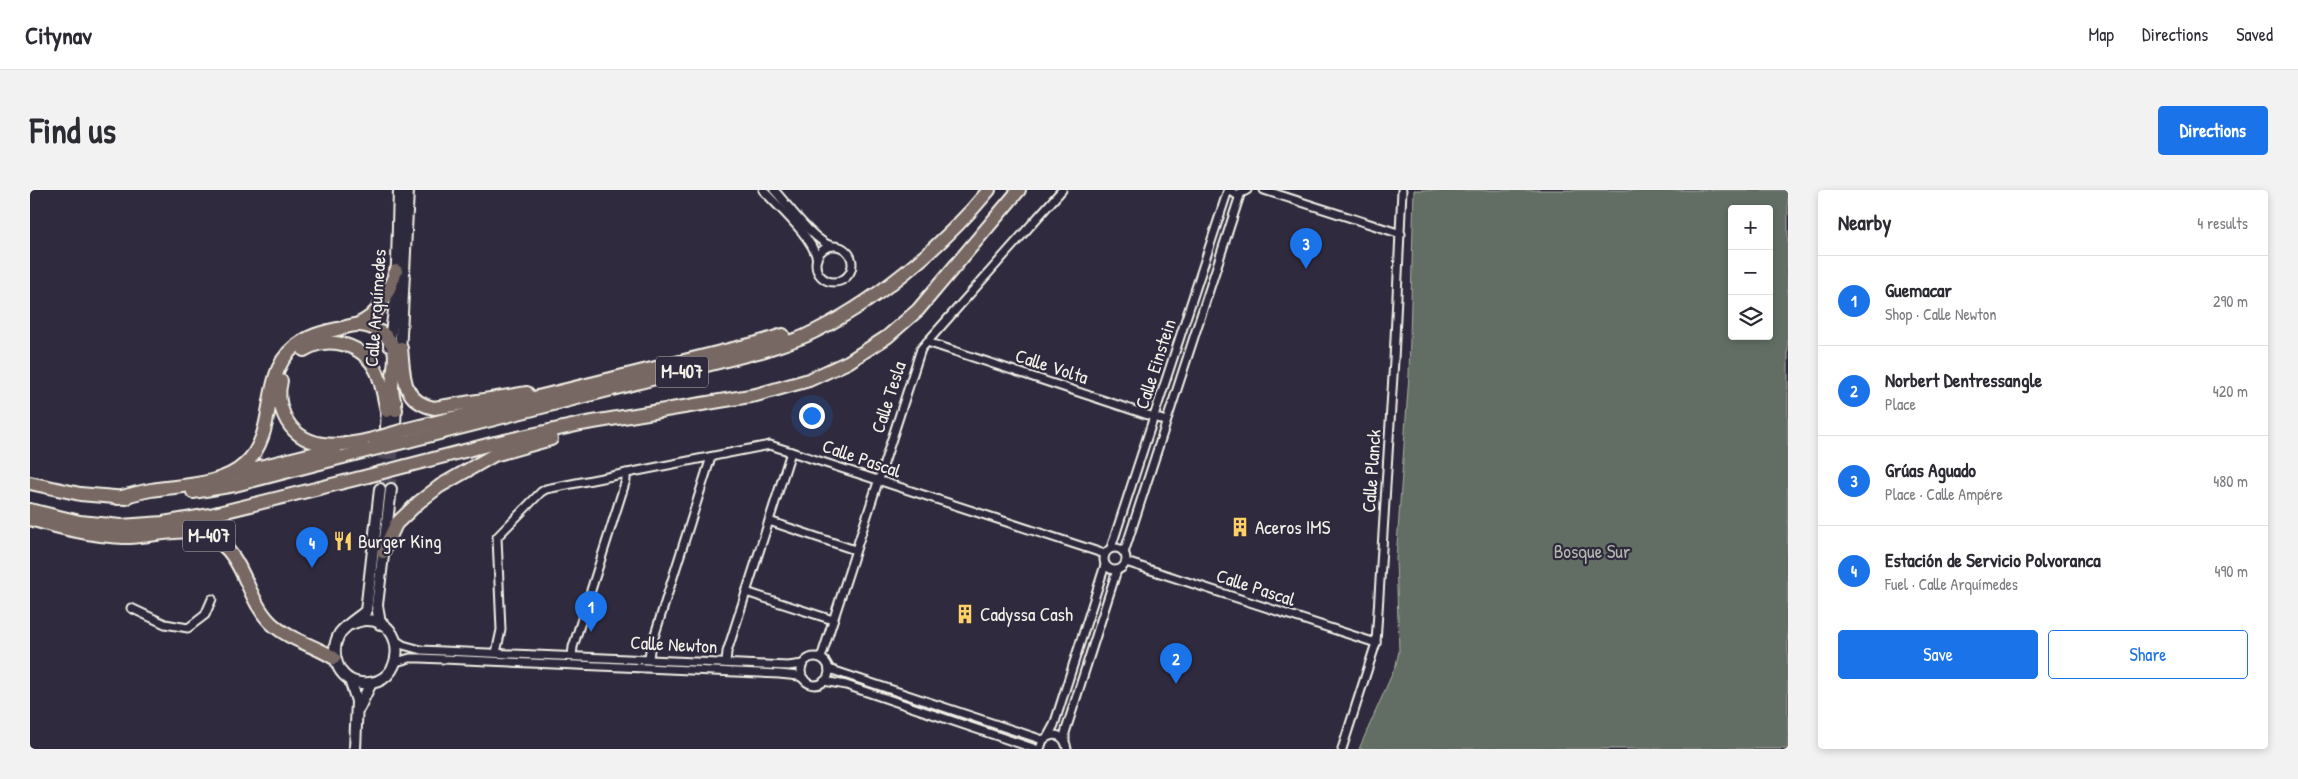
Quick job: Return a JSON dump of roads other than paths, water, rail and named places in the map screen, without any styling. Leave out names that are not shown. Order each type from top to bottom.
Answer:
[{"type":"highway","name":"M-407","points":[[408,435],[753,354],[805,336],[882,290],[931,248],[989,190]]},
{"type":"highway","name":"M-407","points":[[30,510],[80,522],[121,526],[163,523],[210,515],[496,443],[599,420],[756,394],[809,380],[848,362],[887,337],[918,310],[1020,190]]},
{"type":"highway","name":"M-407","points":[[30,484],[80,494],[118,498],[160,498],[235,485],[574,388],[757,344],[798,330],[864,292],[931,248]]},
{"type":"highway","name":"M-407","points":[[227,476],[246,463],[259,445],[266,425],[272,384],[284,356],[305,339],[356,325],[374,315],[385,300],[396,272]]},
{"type":"highway","points":[[356,325],[376,330],[389,341],[394,350],[391,410]]},
{"type":"highway","name":"M-407","points":[[372,445],[312,442],[298,434],[287,422],[279,394],[283,374],[294,357],[308,347],[317,344],[339,342],[352,346],[372,363],[391,410]]},
{"type":"highway","name":"M-407","points":[[401,348],[404,379],[409,392],[414,400],[422,405],[434,408],[511,395],[574,388]]},
{"type":"highway","name":"M-407","points":[[383,552],[396,524],[406,513],[440,486],[494,455],[579,432],[599,420]]},
{"type":"highway","name":"M-407","points":[[118,498],[150,490],[188,485],[348,445]]},
{"type":"highway","name":"M-407","points":[[30,519],[79,533],[124,537],[192,532],[211,537],[227,547],[235,558],[263,613],[270,622],[298,641],[334,658]]},
{"type":"street","name":"Calle Arquímedes","points":[[389,341],[396,296],[399,190]]},
{"type":"street","name":"Calle Arquímedes","points":[[390,427],[401,348],[408,190]]},
{"type":"street","points":[[763,190],[815,250],[818,271],[825,280],[835,282],[846,277],[852,265],[850,256],[841,248],[824,244],[774,190]]},
{"type":"street","name":"Calle Tesla","points":[[821,658],[917,358],[927,342],[1062,190]]},
{"type":"street","points":[[1229,190],[1233,194],[1240,194],[1247,190]]},
{"type":"street","name":"Calle Einstein","points":[[1111,548],[1229,190]]},
{"type":"street","points":[[1264,190],[1401,234]]},
{"type":"street","name":"Calle Planck","points":[[1342,749],[1376,643],[1401,234],[1402,190]]},
{"type":"street","name":"Calle Einstein","points":[[1124,552],[1240,194]]},
{"type":"street","points":[[817,259],[823,250],[835,247]]},
{"type":"street","name":"Calle Volta","points":[[927,342],[1166,420]]},
{"type":"street","name":"Calle Pascal","points":[[496,653],[500,630],[496,537],[546,488],[770,445],[1105,554]]},
{"type":"street","points":[[726,663],[727,652],[791,452]]},
{"type":"street","points":[[649,659],[650,650],[711,457]]},
{"type":"street","points":[[572,656],[573,647],[626,480],[626,473]]},
{"type":"street","points":[[351,624],[367,620],[380,624],[388,630],[395,640],[398,654],[396,662],[384,678],[371,683],[360,683],[350,680],[339,670],[334,658],[336,641],[341,632],[366,611],[386,489],[383,552],[376,605],[380,624]]},
{"type":"street","points":[[769,521],[855,550]]},
{"type":"street","points":[[1040,749],[1054,725],[1106,565],[1105,554],[1111,548],[1118,548],[1124,552],[1126,562],[1123,567],[1117,570],[1111,569],[1106,565]]},
{"type":"street","name":"Calle Pascal","points":[[1126,562],[1376,643]]},
{"type":"street","points":[[1068,746],[1065,733],[1117,570]]},
{"type":"street","points":[[746,592],[833,620]]},
{"type":"street","points":[[131,608],[165,624],[188,628],[205,615],[212,599]]},
{"type":"street","name":"Calle Newton","points":[[395,640],[403,645],[421,650],[788,666],[803,664]]},
{"type":"street","name":"Calle Newton","points":[[396,662],[410,658],[430,658],[779,674],[799,676],[804,679]]},
{"type":"street","points":[[824,681],[829,670],[826,662],[821,658],[808,659],[803,664],[801,671],[804,679],[813,684],[824,681],[846,685],[1036,749]]},
{"type":"street","points":[[829,670],[1046,738],[1059,736],[1068,746]]},
{"type":"street","points":[[350,680],[358,701],[356,749]]},
{"type":"street","points":[[358,714],[362,700],[371,683]]},
{"type":"tunnel","points":[[391,489],[394,438]]},
{"type":"tunnel","points":[[380,489],[385,439]]},
{"type":"place","name":"Grúas Aguado","points":[[1306,269]]},
{"type":"place","name":"Aceros IMS","points":[[1240,527]]},
{"type":"place","name":"Burger King","points":[[343,541]]},
{"type":"place","name":"Estación de Servicio Polvoranca","points":[[312,568]]},
{"type":"place","name":"Cadyssa Cash","points":[[965,614]]},
{"type":"place","name":"Guemacar","points":[[591,632]]},
{"type":"place","name":"Norbert Dentressangle","points":[[1176,684]]},
{"type":"park label","name":"Bosque Sur","points":[[1592,551]]}]
